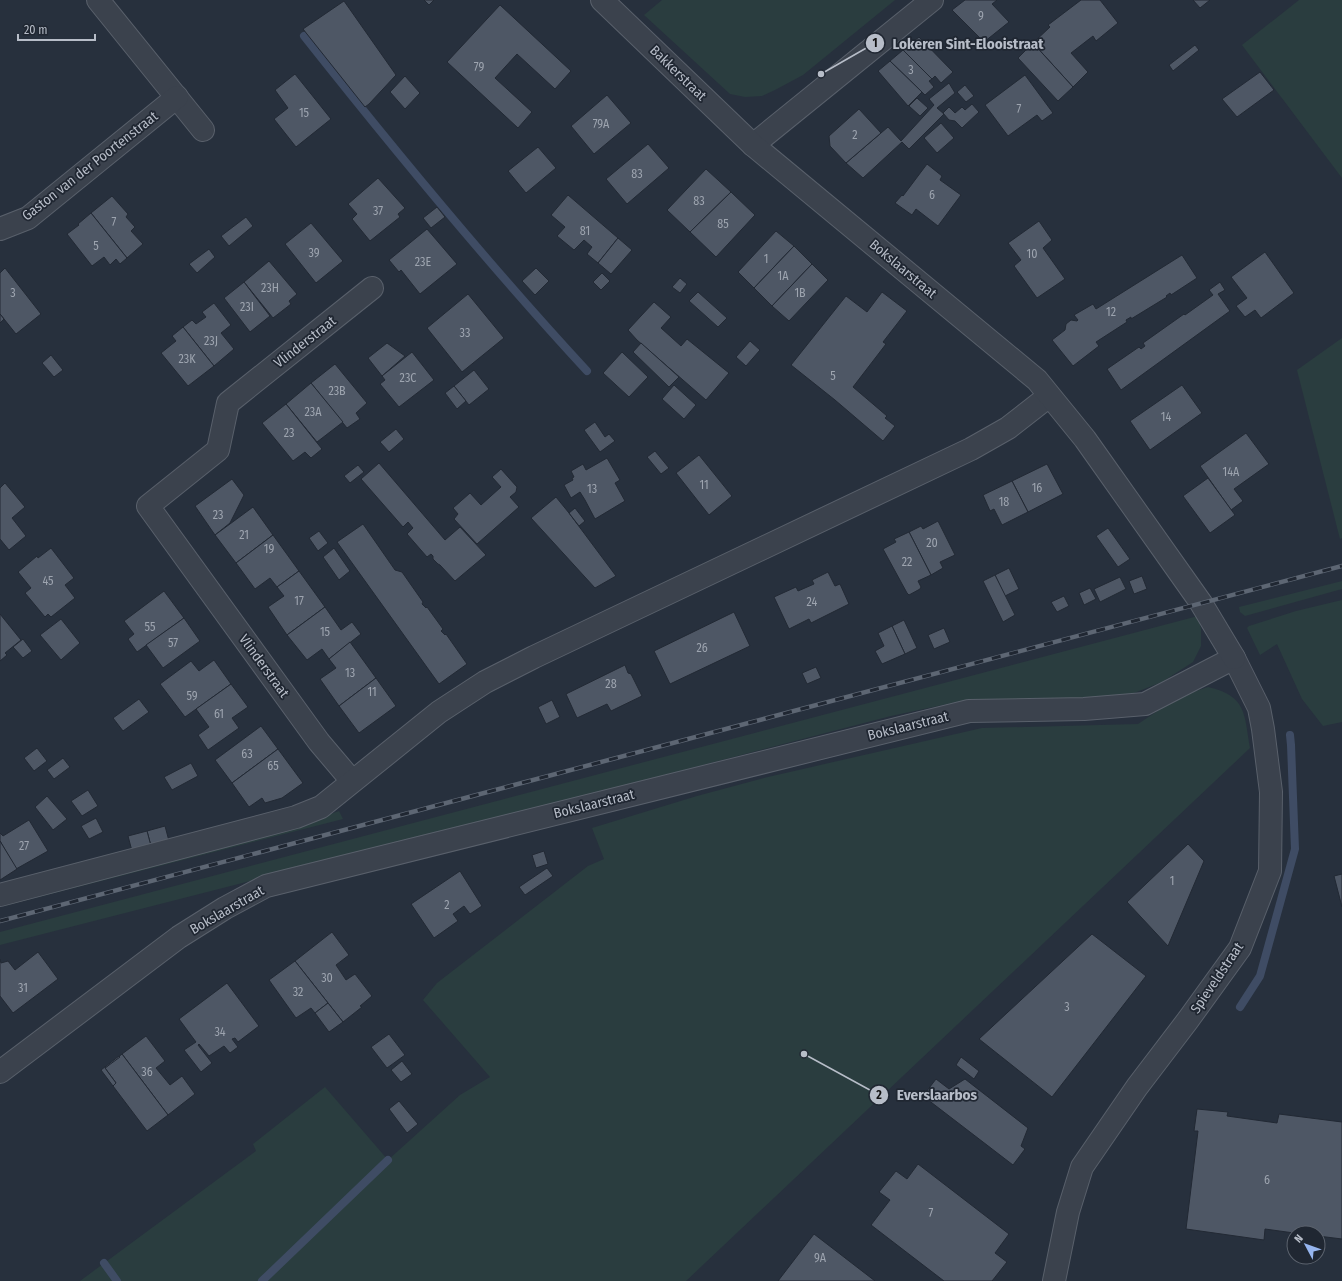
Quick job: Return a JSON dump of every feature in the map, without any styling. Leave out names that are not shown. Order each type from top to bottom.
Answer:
[{"type":"street","points":[[98,0],[203,130]]},
{"type":"street","name":"Bakkerstraat","points":[[602,0],[753,145]]},
{"type":"street","points":[[753,145],[932,0]]},
{"type":"street","name":"Gaston van der Poortenstraat","points":[[0,229],[28,218],[177,97]]},
{"type":"street","name":"Bokslaarstraat","points":[[753,145],[1037,380],[1085,439],[1190,587],[1218,630]]},
{"type":"street","name":"Vlinderstraat","points":[[352,780],[319,742],[148,506],[218,450],[228,403],[372,288]]},
{"type":"street","points":[[0,895],[296,817],[321,807],[352,780],[439,712],[485,682],[534,657],[970,449],[1008,428],[1050,396]]},
{"type":"street","name":"Spieveldstraat","points":[[1054,1281],[1068,1212],[1082,1167],[1137,1087],[1240,948],[1270,871],[1271,792],[1259,708],[1218,630]]},
{"type":"street","name":"Bokslaarstraat","points":[[0,1072],[180,937],[225,908],[266,886],[969,711],[1084,709],[1145,704],[1234,658]]},
{"type":"shaded area","points":[[662,0],[895,0],[803,75],[762,96],[745,97],[730,94],[644,15]]},
{"type":"shaded area","points":[[1299,0],[1342,0],[1342,178],[1242,45]]},
{"type":"shaded area","points":[[1342,338],[1342,538],[1340,539],[1297,370]]},
{"type":"shaded area","points":[[1342,581],[1342,589],[1245,616],[1240,612],[1239,607]]},
{"type":"shaded area","points":[[1342,600],[1342,722],[1323,726],[1302,699],[1277,644],[1260,655],[1247,628],[1249,626],[1296,611]]},
{"type":"shaded area","points":[[1198,616],[1201,629],[1201,646],[1193,662],[1162,682],[1134,693],[1114,698],[961,701],[891,716],[0,945],[0,932]]},
{"type":"shaded area","points":[[1208,687],[1221,691],[1237,701],[1244,716],[1250,748],[686,1281],[80,1281],[256,1151],[253,1144],[325,1087],[388,1160],[460,1095],[490,1077],[423,1000],[437,983],[588,866],[604,859],[592,828],[697,796],[768,777],[982,728],[1138,724],[1162,708],[1193,692]]},
{"type":"shaded area","points":[[339,811],[343,819],[0,907],[0,902],[313,820]]},
{"type":"building","points":[[424,0],[434,0],[429,5]]},
{"type":"building","points":[[965,0],[997,0],[992,4],[1009,22],[984,42],[952,10]]},
{"type":"building","points":[[1081,0],[1100,0],[1118,23],[1096,41],[1093,36],[1071,53],[1088,72],[1073,87],[1033,43],[1050,27],[1048,25]]},
{"type":"building","points":[[1193,0],[1210,0],[1200,8]]},
{"type":"building","points":[[344,1],[396,75],[365,107],[303,29]]},
{"type":"building","points":[[500,5],[571,71],[555,89],[517,54],[495,78],[532,112],[518,128],[447,62]]},
{"type":"building","points":[[919,37],[953,72],[941,83],[935,76],[932,79],[903,50]]},
{"type":"building","points":[[1033,43],[1073,87],[1058,101],[1018,58]]},
{"type":"building","points":[[1195,45],[1199,50],[1173,71],[1169,65]]},
{"type":"building","points":[[903,50],[932,79],[929,81],[934,87],[925,95],[890,61]]},
{"type":"building","points":[[890,61],[922,92],[908,106],[878,71]]},
{"type":"building","points":[[1260,72],[1274,90],[1237,117],[1222,99]]},
{"type":"building","points":[[295,74],[331,119],[296,147],[274,119],[288,108],[275,90]]},
{"type":"building","points":[[1025,75],[1053,113],[1042,121],[1037,115],[1008,136],[985,105]]},
{"type":"building","points":[[405,76],[420,93],[405,109],[390,92]]},
{"type":"building","points":[[949,83],[955,93],[937,108],[944,114],[909,149],[902,142],[863,178],[846,163],[888,127],[901,141],[934,105],[929,99]]},
{"type":"building","points":[[965,85],[974,96],[966,102],[957,92]]},
{"type":"building","points":[[607,95],[631,123],[594,154],[571,126]]},
{"type":"building","points":[[917,98],[928,108],[920,116],[909,106]]},
{"type":"building","points":[[972,104],[979,112],[962,128],[955,121],[949,120],[943,113],[949,107],[955,113],[962,107],[965,110]]},
{"type":"building","points":[[859,109],[881,133],[846,163],[830,146],[829,136]]},
{"type":"building","points":[[941,123],[954,138],[937,153],[924,138]]},
{"type":"building","points":[[648,144],[669,168],[627,204],[606,179]]},
{"type":"building","points":[[538,147],[556,168],[526,193],[508,171]]},
{"type":"building","points":[[927,164],[942,176],[940,180],[961,195],[938,226],[916,209],[912,215],[895,203],[902,195],[903,196]]},
{"type":"building","points":[[706,169],[731,192],[690,232],[667,210]]},
{"type":"building","points":[[378,178],[405,208],[398,214],[400,217],[370,241],[352,219],[357,214],[348,204]]},
{"type":"building","points":[[731,192],[755,215],[716,257],[690,232]]},
{"type":"building","points":[[568,195],[618,238],[598,263],[587,254],[592,247],[584,240],[574,250],[557,236],[565,227],[551,215]]},
{"type":"building","points":[[112,196],[128,214],[126,217],[135,227],[131,231],[143,244],[127,258],[91,213]]},
{"type":"building","points":[[437,207],[445,217],[431,228],[423,218]]},
{"type":"building","points":[[91,213],[127,258],[120,264],[116,259],[110,265],[104,257],[92,266],[67,234]]},
{"type":"building","points":[[246,217],[253,226],[229,246],[221,236]]},
{"type":"building","points":[[1039,221],[1052,240],[1043,248],[1065,279],[1037,298],[1014,266],[1021,260],[1008,243]]},
{"type":"building","points":[[311,223],[343,261],[316,283],[285,244]]},
{"type":"building","points":[[427,229],[457,264],[420,294],[401,270],[399,272],[389,260]]},
{"type":"building","points":[[776,231],[794,246],[754,288],[738,272]]},
{"type":"building","points":[[618,238],[632,250],[611,274],[598,263]]},
{"type":"building","points":[[794,246],[812,264],[772,306],[754,288]]},
{"type":"building","points":[[209,249],[215,257],[197,273],[189,264]]},
{"type":"building","points":[[1265,252],[1294,293],[1261,318],[1255,310],[1245,317],[1236,306],[1247,298],[1231,277]]},
{"type":"building","points":[[1182,255],[1197,278],[1171,295],[1170,293],[1166,296],[1167,297],[1131,319],[1131,317],[1126,320],[1127,322],[1096,342],[1099,346],[1073,366],[1052,340],[1065,330],[1066,324],[1071,320],[1078,320],[1074,315],[1093,304],[1096,309]]},
{"type":"building","points":[[269,261],[297,294],[289,301],[291,304],[273,318],[244,282]]},
{"type":"building","points":[[812,264],[828,280],[789,321],[772,306]]},
{"type":"building","points":[[5,268],[41,314],[16,334],[0,314],[0,273]]},
{"type":"building","points":[[536,268],[549,281],[535,295],[522,281]]},
{"type":"building","points":[[602,273],[610,281],[601,290],[593,282]]},
{"type":"building","points":[[680,278],[687,284],[680,293],[672,287]]},
{"type":"building","points":[[244,282],[270,316],[250,332],[224,298]]},
{"type":"building","points":[[1220,282],[1225,290],[1218,294],[1230,311],[1121,390],[1107,369],[1139,347],[1141,349],[1145,346],[1143,343],[1213,295],[1209,290]]},
{"type":"building","points":[[698,292],[727,318],[718,327],[689,301]]},
{"type":"building","points":[[882,292],[907,311],[883,342],[886,344],[853,387],[887,416],[885,418],[895,426],[883,441],[791,365],[846,296],[867,312]]},
{"type":"building","points":[[468,294],[504,338],[462,372],[427,328]]},
{"type":"building","points":[[654,302],[671,317],[661,328],[681,346],[687,339],[729,373],[706,400],[637,340],[628,330]]},
{"type":"building","points":[[214,303],[231,325],[221,333],[234,349],[214,366],[183,327],[192,320],[196,324],[206,317],[202,312]]},
{"type":"building","points":[[0,314],[4,319],[0,323]]},
{"type":"building","points":[[183,327],[214,366],[188,386],[161,353],[176,341],[172,336]]},
{"type":"building","points":[[750,341],[760,350],[746,366],[736,357]]},
{"type":"building","points":[[387,343],[405,356],[382,376],[368,358]]},
{"type":"building","points":[[641,343],[679,377],[669,387],[633,352]]},
{"type":"building","points":[[412,352],[434,380],[399,407],[380,384],[385,380],[382,376]]},
{"type":"building","points":[[622,352],[648,377],[629,397],[603,373]]},
{"type":"building","points":[[51,355],[63,370],[54,377],[42,363]]},
{"type":"building","points":[[335,364],[367,403],[356,413],[360,419],[347,428],[311,383]]},
{"type":"building","points":[[474,370],[489,389],[469,405],[454,386]]},
{"type":"building","points":[[311,383],[343,422],[317,442],[286,404]]},
{"type":"building","points":[[674,385],[696,405],[684,419],[662,399]]},
{"type":"building","points":[[1182,385],[1202,413],[1150,450],[1130,421]]},
{"type":"building","points":[[454,386],[466,401],[457,409],[445,393]]},
{"type":"building","points":[[286,404],[322,449],[311,458],[305,452],[293,461],[262,423]]},
{"type":"building","points":[[595,422],[605,437],[609,434],[615,441],[600,452],[584,430]]},
{"type":"building","points":[[396,429],[404,439],[389,452],[380,442]]},
{"type":"building","points":[[1246,433],[1269,464],[1234,489],[1243,501],[1231,510],[1200,466]]},
{"type":"building","points":[[655,451],[669,468],[661,474],[647,457]]},
{"type":"building","points":[[699,455],[732,496],[709,515],[676,473]]},
{"type":"building","points":[[607,458],[620,480],[615,483],[625,501],[595,519],[580,492],[571,498],[564,485],[573,480],[572,478],[574,477],[571,471],[583,464],[586,470]]},
{"type":"building","points":[[379,463],[445,540],[460,527],[486,555],[455,581],[433,559],[431,554],[427,557],[407,534],[413,528],[408,522],[403,527],[361,479]]},
{"type":"building","points":[[1047,464],[1063,494],[1028,512],[1012,481]]},
{"type":"building","points":[[358,465],[364,472],[350,483],[344,476]]},
{"type":"building","points":[[501,469],[517,487],[516,492],[510,497],[519,507],[477,544],[454,519],[458,514],[453,508],[470,493],[481,505],[501,487],[492,477]]},
{"type":"building","points":[[1208,478],[1235,515],[1210,533],[1183,496]]},
{"type":"building","points":[[232,479],[244,495],[230,523],[215,535],[195,506]]},
{"type":"building","points":[[1012,481],[1028,512],[1002,525],[994,509],[990,511],[983,495]]},
{"type":"building","points":[[5,483],[25,507],[12,518],[26,536],[9,550],[0,539],[0,488]]},
{"type":"building","points":[[556,497],[616,576],[595,588],[531,518]]},
{"type":"building","points":[[253,507],[273,535],[236,563],[215,535]]},
{"type":"building","points":[[575,508],[585,521],[579,526],[569,513]]},
{"type":"building","points":[[938,521],[955,555],[940,562],[943,568],[931,575],[909,532],[921,526],[923,529]]},
{"type":"building","points":[[363,524],[395,570],[402,572],[423,602],[422,604],[426,608],[427,607],[443,629],[441,631],[445,635],[446,634],[467,664],[439,684],[337,542]]},
{"type":"building","points":[[1108,528],[1130,559],[1118,567],[1096,536]]},
{"type":"building","points":[[319,531],[328,543],[318,551],[309,538]]},
{"type":"building","points":[[909,532],[931,575],[918,581],[921,587],[920,589],[909,595],[883,549],[896,542],[894,539]]},
{"type":"building","points":[[273,535],[299,571],[277,587],[270,578],[255,589],[236,563]]},
{"type":"building","points":[[51,548],[74,578],[65,585],[75,598],[51,617],[48,614],[45,617],[25,593],[31,588],[18,572],[37,556],[38,558]]},
{"type":"building","points":[[334,548],[350,571],[339,580],[323,557]]},
{"type":"building","points":[[1009,568],[1019,589],[1005,596],[995,575]]},
{"type":"building","points":[[299,571],[325,607],[287,635],[268,607],[284,596],[277,587]]},
{"type":"building","points":[[828,572],[835,586],[840,584],[849,604],[811,623],[809,619],[789,629],[774,597],[796,587],[798,591],[814,584],[812,580]]},
{"type":"building","points":[[995,575],[1015,615],[1003,622],[983,581]]},
{"type":"building","points":[[1142,576],[1147,589],[1134,594],[1129,581]]},
{"type":"building","points":[[1120,577],[1126,589],[1100,602],[1094,589]]},
{"type":"building","points":[[1090,588],[1096,599],[1084,605],[1079,593]]},
{"type":"building","points":[[164,591],[184,618],[137,652],[128,639],[134,634],[124,621]]},
{"type":"building","points":[[1064,596],[1069,606],[1057,612],[1051,602]]},
{"type":"building","points":[[325,607],[341,630],[352,622],[361,634],[329,659],[322,649],[307,660],[287,635]]},
{"type":"building","points":[[734,612],[750,646],[670,684],[654,651]]},
{"type":"building","points":[[0,614],[21,640],[5,653],[7,655],[0,661]]},
{"type":"building","points":[[184,618],[200,641],[163,668],[146,645]]},
{"type":"building","points":[[61,619],[80,643],[61,660],[40,635]]},
{"type":"building","points":[[904,620],[917,648],[905,654],[892,626]]},
{"type":"building","points":[[892,626],[905,654],[882,664],[875,651],[884,646],[878,633]]},
{"type":"building","points":[[944,628],[950,642],[934,649],[928,635]]},
{"type":"building","points":[[23,639],[32,651],[23,658],[13,647]]},
{"type":"building","points":[[350,642],[376,678],[339,706],[320,679],[336,668],[329,659]]},
{"type":"building","points":[[214,660],[231,684],[185,717],[160,684],[191,661],[199,671]]},
{"type":"building","points":[[625,665],[628,673],[631,674],[642,696],[611,711],[607,704],[577,718],[566,694]]},
{"type":"building","points":[[816,667],[821,678],[807,684],[802,673]]},
{"type":"building","points":[[376,678],[396,706],[359,733],[339,706]]},
{"type":"building","points":[[231,684],[248,707],[232,718],[239,728],[208,750],[198,735],[209,727],[196,709]]},
{"type":"building","points":[[139,699],[149,712],[123,731],[113,718]]},
{"type":"building","points":[[552,700],[560,717],[546,724],[538,707]]},
{"type":"building","points":[[261,726],[278,749],[232,783],[215,760]]},
{"type":"building","points":[[37,748],[47,761],[34,771],[24,758]]},
{"type":"building","points":[[278,749],[303,783],[282,798],[265,803],[262,798],[249,807],[232,783]]},
{"type":"building","points":[[63,758],[70,767],[54,779],[47,770]]},
{"type":"building","points":[[191,763],[198,776],[172,790],[164,777]]},
{"type":"building","points":[[88,790],[98,806],[82,816],[71,801]]},
{"type":"building","points":[[47,796],[67,819],[53,830],[35,807]]},
{"type":"building","points":[[96,818],[103,832],[89,839],[81,826]]},
{"type":"building","points":[[29,820],[48,851],[16,869],[0,841],[0,833],[3,836]]},
{"type":"building","points":[[165,826],[169,841],[151,846],[147,831]]},
{"type":"building","points":[[147,831],[151,846],[132,851],[128,836]]},
{"type":"building","points":[[0,841],[17,869],[0,880]]},
{"type":"building","points":[[1188,844],[1204,861],[1168,946],[1127,902]]},
{"type":"building","points":[[544,851],[548,864],[536,868],[532,855]]},
{"type":"building","points":[[547,868],[553,876],[525,895],[519,887]]},
{"type":"building","points":[[460,871],[482,906],[470,914],[464,906],[453,914],[458,921],[434,938],[411,904]]},
{"type":"building","points":[[1342,874],[1342,907],[1334,876]]},
{"type":"building","points":[[332,932],[349,955],[336,965],[346,980],[355,974],[372,996],[360,1006],[362,1007],[343,1022],[295,961]]},
{"type":"building","points":[[1092,934],[1146,976],[1052,1097],[979,1039]]},
{"type":"building","points":[[38,952],[58,979],[13,1013],[0,996],[0,959],[1,963],[8,961],[15,970]]},
{"type":"building","points":[[295,961],[328,1003],[315,1013],[311,1008],[296,1018],[269,980]]},
{"type":"building","points":[[227,983],[259,1026],[238,1042],[235,1038],[232,1039],[238,1047],[230,1053],[224,1046],[209,1056],[199,1044],[198,1045],[212,1063],[201,1072],[184,1050],[196,1042],[179,1019]]},
{"type":"building","points":[[328,1003],[343,1022],[329,1032],[315,1013]]},
{"type":"building","points":[[389,1034],[405,1055],[387,1068],[371,1047]]},
{"type":"building","points":[[146,1036],[165,1061],[156,1068],[170,1085],[182,1076],[195,1094],[168,1115],[122,1054]]},
{"type":"building","points":[[122,1054],[168,1115],[147,1131],[113,1086],[116,1083],[105,1068]]},
{"type":"building","points":[[119,1056],[120,1057],[105,1068],[116,1083],[113,1086],[101,1070]]},
{"type":"building","points":[[961,1057],[979,1071],[974,1079],[956,1065]]},
{"type":"building","points":[[402,1061],[412,1074],[401,1082],[391,1070]]},
{"type":"building","points":[[936,1079],[949,1089],[965,1079],[1028,1128],[1021,1146],[1025,1149],[1013,1165],[923,1096]]},
{"type":"building","points":[[399,1101],[418,1124],[407,1133],[389,1109]]},
{"type":"building","points":[[1197,1109],[1228,1112],[1227,1116],[1277,1123],[1279,1114],[1342,1122],[1342,1239],[1326,1237],[1326,1225],[1286,1225],[1286,1232],[1265,1229],[1264,1240],[1186,1229],[1198,1131],[1194,1131]]},
{"type":"building","points":[[918,1164],[1009,1234],[995,1253],[1007,1262],[992,1281],[944,1281],[871,1225],[890,1200],[879,1192],[896,1171],[907,1179]]},
{"type":"building","points":[[814,1234],[875,1281],[778,1281]]},
{"type":"waterway","points":[[304,36],[442,206],[550,331],[587,371]]},
{"type":"waterway","points":[[1240,1007],[1260,976],[1295,849],[1290,735]]},
{"type":"waterway","points":[[262,1281],[388,1160]]},
{"type":"waterway","points":[[104,1263],[117,1281]]},
{"type":"railway","points":[[0,921],[1342,566]]},
{"type":"place","name":"Lokeren Sint-Elooistraat","points":[[821,74]]},
{"type":"place","name":"Everslaarbos","points":[[804,1054]]}]
